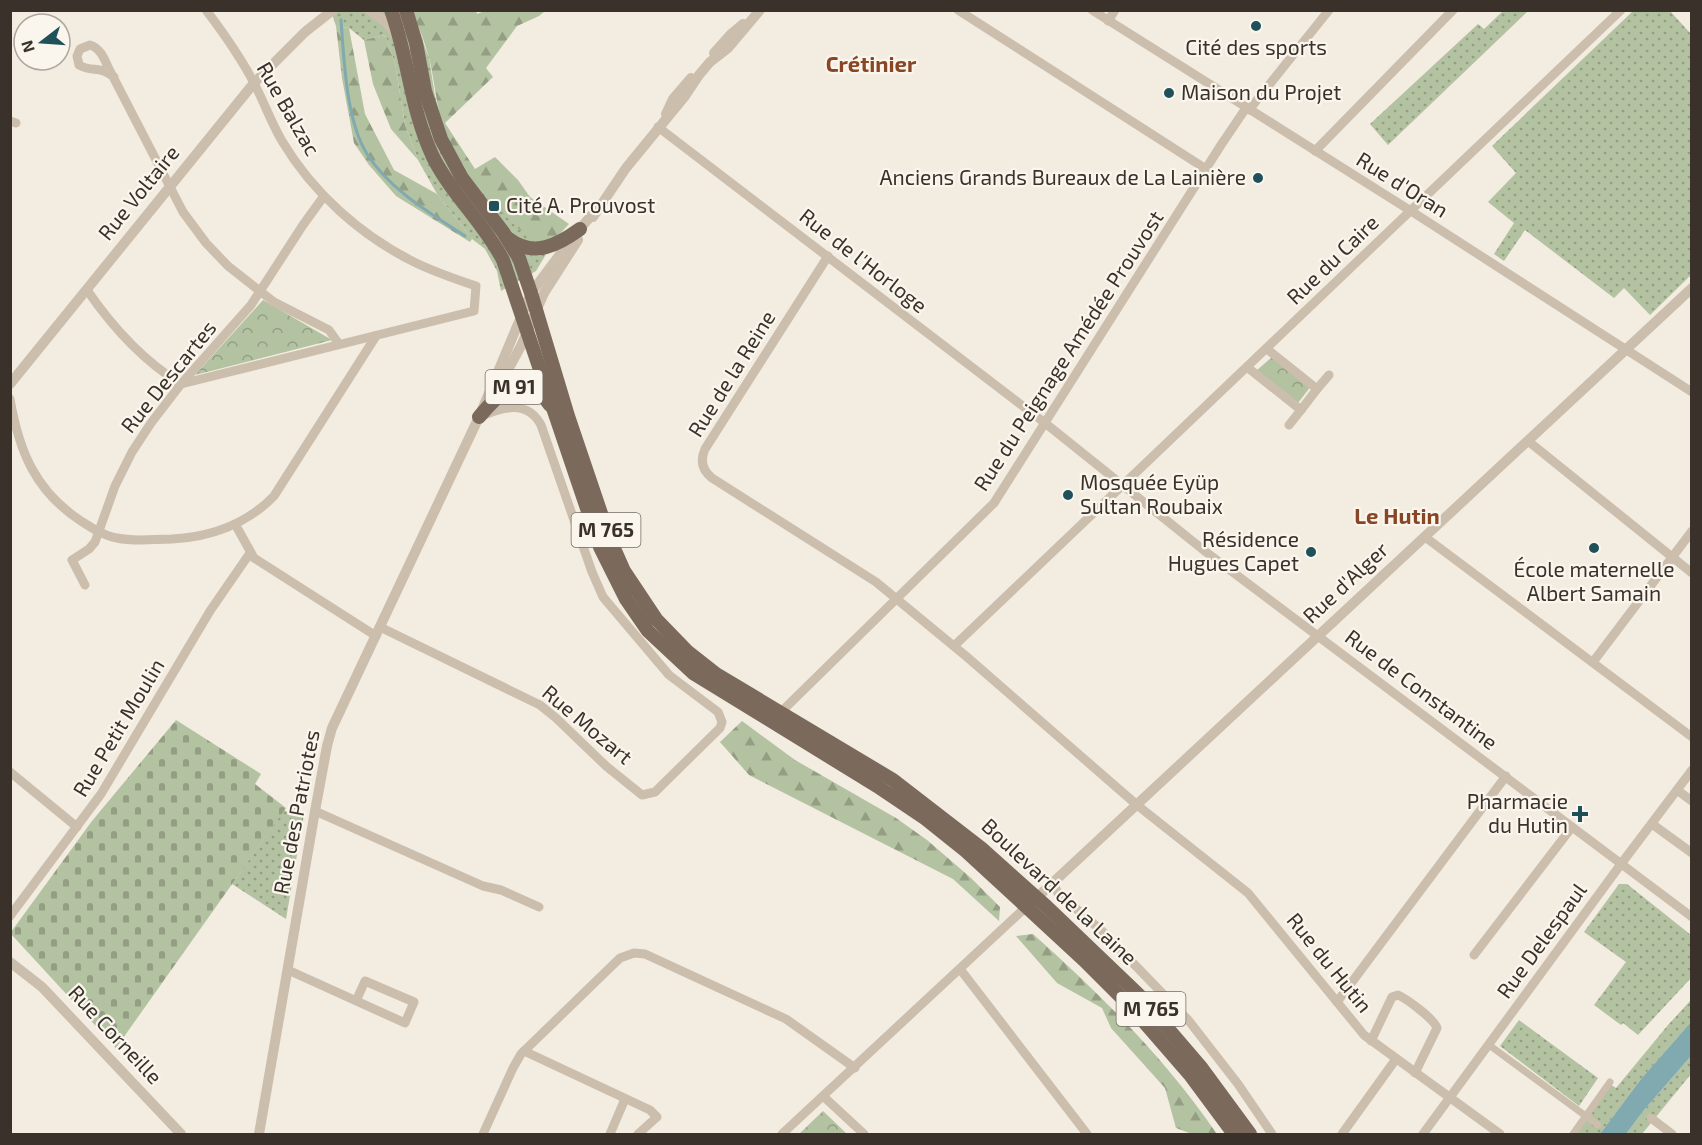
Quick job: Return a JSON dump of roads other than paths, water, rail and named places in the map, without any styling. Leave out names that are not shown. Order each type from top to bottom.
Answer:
[{"type":"main road","name":"M 765","points":[[391,10],[402,43],[413,105],[426,142],[454,194],[499,252],[529,311],[616,555],[633,587],[656,619],[688,652],[775,717]]},
{"type":"main road","name":"M 765","points":[[406,10],[416,43],[429,108],[446,150],[470,190],[507,237],[519,258],[531,293],[528,331],[606,561],[636,615],[661,644],[693,673],[775,717]]},
{"type":"main road","name":"M 91","points":[[507,237],[523,247],[538,249],[559,243],[580,229]]},
{"type":"main road","name":"M 91","points":[[479,417],[500,394],[520,386],[540,393],[553,409]]},
{"type":"main road","name":"Boulevard de la Laine","points":[[775,717],[893,780],[960,830],[1032,902],[1148,1025],[1191,1076],[1234,1134]]},
{"type":"main road","name":"Boulevard de la Laine","points":[[775,717],[926,819],[1104,961],[1156,1014],[1200,1066],[1250,1134]]},
{"type":"street","name":"Rue Balzac","points":[[206,10],[254,83],[282,141],[324,196],[368,234],[399,254],[430,269],[476,286],[474,311],[376,336]]},
{"type":"street","points":[[369,10],[386,22],[402,43]]},
{"type":"street","points":[[958,10],[1206,169]]},
{"type":"street","name":"Rue d'Oran","points":[[1092,10],[1692,392]]},
{"type":"street","points":[[1108,21],[1115,10]]},
{"type":"street","name":"Rue du Peignage Amédée Prouvost","points":[[775,717],[992,506],[1206,169],[1248,109],[1329,10]]},
{"type":"street","points":[[1315,151],[1453,10]]},
{"type":"street","name":"Rue du Caire","points":[[954,646],[1621,10]]},
{"type":"street","name":"Rue Voltaire","points":[[10,384],[254,83],[305,32],[331,11]]},
{"type":"street","name":"Rue des Patriotes","points":[[531,293],[706,67],[728,48],[759,11]]},
{"type":"street","points":[[114,77],[188,219],[206,243],[228,266],[273,303],[329,330],[339,345]]},
{"type":"street","name":"Rue de l'Horloge","points":[[658,127],[1045,423]]},
{"type":"street","name":"Rue Descartes","points":[[85,585],[72,560],[92,546],[115,486],[132,452],[181,384],[253,307],[260,292],[324,196]]},
{"type":"street","name":"Rue des Patriotes","points":[[259,1134],[331,732],[479,417],[514,337],[596,210]]},
{"type":"street","name":"Rue de la Reine","points":[[828,256],[705,449],[702,465],[709,476],[876,582],[954,646]]},
{"type":"street","name":"Rue d'Alger","points":[[1032,902],[1692,288]]},
{"type":"street","points":[[87,290],[110,322],[135,349],[150,363],[181,384],[376,336]]},
{"type":"street","name":"Rue des Patriotes","points":[[479,417],[505,378],[528,331]]},
{"type":"street","points":[[10,399],[20,444],[41,483],[61,506],[99,532],[124,540],[183,538],[208,534],[235,524],[258,510],[274,495],[376,336]]},
{"type":"street","points":[[1266,349],[1317,389]]},
{"type":"street","points":[[1247,367],[1301,410]]},
{"type":"street","points":[[1289,425],[1329,375]]},
{"type":"street","points":[[479,417],[502,408],[522,408],[535,416],[545,436]]},
{"type":"street","points":[[545,436],[553,409]]},
{"type":"street","name":"Rue de Constantine","points":[[1045,423],[1206,552],[1692,917]]},
{"type":"street","name":"Rue Mozart","points":[[378,632],[540,705],[606,766],[642,795],[655,792],[720,728],[722,723],[718,712],[669,675],[603,597],[592,572],[545,436]]},
{"type":"street","points":[[1528,441],[1692,573]]},
{"type":"street","points":[[235,524],[250,553],[260,562],[378,632]]},
{"type":"street","points":[[1593,662],[1692,531]]},
{"type":"street","points":[[1425,537],[1692,737]]},
{"type":"street","name":"Rue Petit Moulin","points":[[10,916],[109,783],[210,611],[250,553]]},
{"type":"street","name":"Rue du Hutin","points":[[954,646],[1137,805],[1252,896],[1359,1030],[1371,1041],[1500,1134]]},
{"type":"street","name":"Rue Delespaul","points":[[1423,1134],[1692,770]]},
{"type":"street","points":[[10,772],[77,827]]},
{"type":"street","points":[[1337,1002],[1506,776]]},
{"type":"street","points":[[1677,790],[1692,801]]},
{"type":"street","points":[[315,812],[483,886],[501,890],[539,907]]},
{"type":"street","points":[[1652,824],[1692,853]]},
{"type":"street","points":[[1474,955],[1572,827]]},
{"type":"street","points":[[1053,883],[1058,893],[1103,932],[1181,1012],[1231,1075],[1272,1134]]},
{"type":"street","points":[[782,1134],[1032,902]]},
{"type":"street","points":[[483,1134],[513,1068],[524,1051],[620,958],[630,953],[639,953],[770,1011],[804,1031],[855,1068]]},
{"type":"street","name":"Rue Corneille","points":[[13,962],[42,987],[181,1134]]},
{"type":"street","points":[[960,969],[1088,1134]]},
{"type":"street","points":[[288,970],[356,1001],[405,1023],[414,1002],[365,981],[356,1001]]},
{"type":"street","points":[[1371,1041],[1392,997],[1398,995],[1410,1001],[1435,1022],[1437,1028],[1415,1073]]},
{"type":"street","points":[[1489,1045],[1598,1125]]},
{"type":"street","points":[[524,1051],[650,1110],[657,1117],[638,1134]]},
{"type":"street","points":[[1342,1134],[1396,1059]]},
{"type":"street","points":[[1573,1134],[1610,1082]]},
{"type":"street","points":[[823,1096],[862,1134]]},
{"type":"street","points":[[610,1134],[625,1099]]},
{"type":"street","points":[[1651,1118],[1672,1134]]},
{"type":"water","points":[[1691,1022],[1691,1056],[1626,1134],[1600,1134],[1641,1079]]},
{"type":"waterway","points":[[341,20],[350,107],[354,125],[367,154],[376,167],[399,190],[465,236]]},
{"type":"place","name":"Cité des sports","points":[[1256,26]]},
{"type":"place","name":"Maison du Projet","points":[[1169,93]]},
{"type":"place","name":"Anciens Grands Bureaux de La Lainière","points":[[1258,178]]},
{"type":"place","name":"Cité A. Prouvost","points":[[494,206]]},
{"type":"place","name":"Mosquée Eyüp Sultan Roubaix","points":[[1068,495]]},
{"type":"place","name":"École maternelle Albert Samain","points":[[1594,548]]},
{"type":"place","name":"Résidence Hugues Capet","points":[[1311,552]]},
{"type":"place","name":"Pharmacie du Hutin","points":[[1580,814]]},
{"type":"district","name":"Crétinier","points":[[871,64]]},
{"type":"district","name":"Le Hutin","points":[[1397,516]]}]
